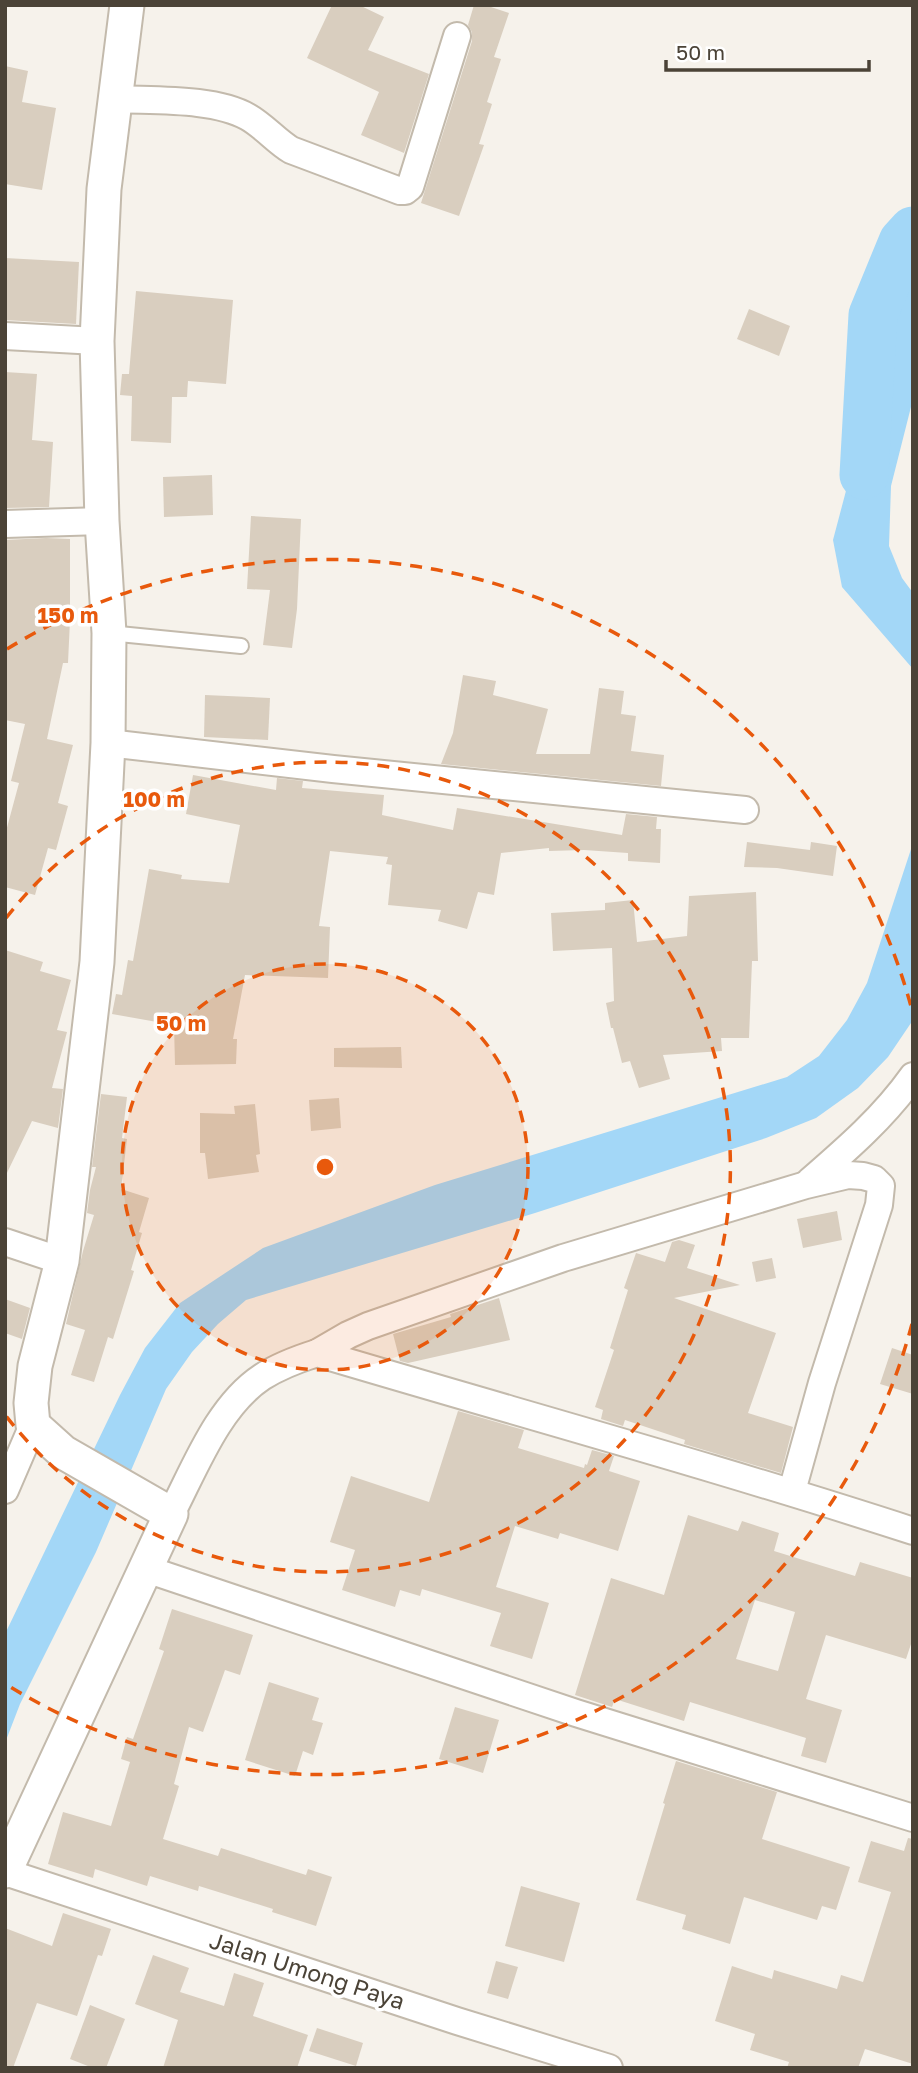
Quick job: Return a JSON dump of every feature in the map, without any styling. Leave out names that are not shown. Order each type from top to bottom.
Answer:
[{"type":"street","points":[[5,1490],[19,1428],[32,1403],[43,1330],[62,1261],[97,962],[108,743],[109,633],[102,521],[97,341],[104,189],[127,5]]},
{"type":"street","points":[[116,99],[216,105],[236,111],[251,118],[291,150],[405,191],[410,187],[457,36]]},
{"type":"street","points":[[5,335],[97,341]]},
{"type":"street","points":[[5,524],[102,521]]},
{"type":"street","points":[[108,743],[333,769],[745,810]]},
{"type":"street","points":[[806,1185],[858,1139],[913,1076]]},
{"type":"street","points":[[5,1872],[145,1569],[161,1508],[242,1393],[263,1376],[298,1359],[317,1353],[368,1326],[537,1267],[806,1185],[848,1175],[863,1176],[874,1179],[881,1186],[881,1195],[822,1383],[792,1491]]},
{"type":"street","points":[[5,1242],[62,1261]]},
{"type":"street","points":[[317,1353],[792,1491],[913,1531]]},
{"type":"street","points":[[19,1428],[161,1508]]},
{"type":"street","points":[[145,1569],[576,1713],[913,1818]]},
{"type":"street","name":"Jalan Umong Paya","points":[[5,1872],[457,2021],[609,2068]]},
{"type":"lane","points":[[109,633],[241,646]]},
{"type":"water","points":[[913,253],[913,399],[891,486],[889,546],[902,578],[913,593],[913,669],[842,587],[833,540],[907,260]]},
{"type":"water","points":[[913,843],[913,1020],[888,1057],[858,1088],[816,1118],[766,1138],[535,1213],[246,1300],[218,1324],[192,1352],[166,1389],[96,1552],[20,1704],[5,1743],[5,1634],[120,1395],[145,1348],[180,1303],[263,1248],[435,1185],[787,1077],[819,1056],[847,1020],[867,983]]},
{"type":"building","points":[[332,5],[359,5],[384,17],[368,50],[429,74],[404,153],[361,135],[379,92],[307,58]]},
{"type":"building","points":[[474,5],[485,5],[509,13],[494,57],[501,59],[487,102],[492,104],[479,144],[484,145],[459,216],[421,203],[472,41],[472,32],[468,25]]},
{"type":"building","points":[[5,66],[28,71],[22,102],[56,108],[42,190],[5,184]]},
{"type":"building","points":[[5,258],[79,262],[76,324],[5,320]]},
{"type":"building","points":[[136,291],[233,300],[226,384],[188,381],[187,397],[172,397],[171,443],[131,441],[132,396],[120,395],[122,374],[129,374]]},
{"type":"building","points":[[749,309],[790,326],[779,356],[737,339]]},
{"type":"building","points":[[5,372],[37,374],[32,440],[53,442],[49,507],[5,508]]},
{"type":"building","points":[[212,475],[213,515],[164,517],[163,477]]},
{"type":"building","points":[[251,516],[301,519],[297,609],[292,648],[263,645],[270,590],[247,589]]},
{"type":"building","points":[[70,539],[68,663],[63,663],[47,739],[73,745],[58,803],[68,806],[56,850],[48,848],[35,895],[5,887],[5,835],[19,783],[11,781],[25,724],[5,720],[5,540]]},
{"type":"building","points":[[463,675],[496,681],[493,695],[548,709],[536,754],[590,754],[599,688],[624,691],[621,714],[636,716],[631,751],[664,755],[661,786],[441,764],[453,733]]},
{"type":"building","points":[[205,695],[270,698],[268,740],[204,737]]},
{"type":"building","points":[[193,775],[276,790],[277,778],[303,781],[302,788],[384,795],[382,815],[453,830],[457,808],[622,835],[626,814],[657,817],[656,829],[661,829],[660,863],[628,861],[628,853],[584,850],[549,851],[549,848],[501,853],[494,895],[478,892],[467,929],[438,921],[441,910],[388,905],[392,865],[386,864],[388,857],[330,851],[319,926],[330,927],[328,978],[245,975],[233,1039],[237,1039],[236,1064],[175,1065],[174,1025],[112,1014],[116,994],[122,995],[128,960],[133,961],[149,869],[182,875],[181,879],[229,883],[240,825],[186,814]]},
{"type":"building","points":[[747,842],[810,850],[811,842],[837,846],[833,876],[777,868],[744,867]]},
{"type":"building","points":[[756,892],[758,961],[752,961],[749,1038],[721,1038],[722,1051],[663,1055],[670,1079],[639,1088],[630,1061],[622,1063],[606,1003],[614,1001],[612,948],[553,951],[551,913],[605,910],[605,903],[633,900],[637,942],[687,936],[689,896]]},
{"type":"building","points":[[5,950],[43,962],[40,971],[71,980],[57,1030],[67,1032],[52,1088],[63,1089],[58,1128],[32,1121],[5,1177]]},
{"type":"building","points":[[401,1047],[402,1068],[334,1067],[334,1048]]},
{"type":"building","points":[[101,1094],[127,1097],[122,1138],[127,1139],[121,1189],[149,1198],[131,1270],[134,1271],[113,1339],[108,1337],[94,1382],[71,1375],[85,1330],[66,1324],[94,1215],[87,1213],[96,1167],[92,1167]]},
{"type":"building","points":[[339,1098],[341,1128],[311,1131],[309,1100]]},
{"type":"building","points":[[255,1104],[259,1172],[208,1179],[205,1153],[200,1153],[200,1113],[235,1114],[234,1106]]},
{"type":"building","points":[[837,1211],[842,1240],[803,1248],[797,1219]]},
{"type":"building","points":[[679,1240],[695,1245],[687,1268],[740,1285],[674,1298],[776,1333],[748,1413],[793,1427],[781,1473],[684,1444],[685,1440],[625,1420],[623,1426],[601,1419],[603,1410],[595,1407],[614,1350],[610,1348],[628,1290],[624,1288],[636,1253],[665,1262],[672,1242]]},
{"type":"building","points":[[772,1258],[776,1278],[756,1282],[752,1262]]},
{"type":"building","points":[[499,1298],[510,1340],[408,1363],[400,1361],[393,1334],[451,1317],[450,1314]]},
{"type":"building","points":[[5,1299],[30,1308],[22,1339],[5,1333]]},
{"type":"building","points":[[892,1348],[913,1355],[913,1394],[880,1384]]},
{"type":"building","points":[[458,1411],[524,1430],[518,1448],[584,1468],[592,1450],[614,1456],[609,1471],[640,1481],[618,1551],[560,1533],[558,1539],[515,1526],[496,1587],[549,1603],[532,1659],[490,1646],[501,1613],[422,1589],[420,1596],[400,1590],[395,1607],[342,1590],[355,1550],[330,1542],[351,1476],[429,1502]]},
{"type":"building","points":[[688,1515],[738,1531],[742,1521],[779,1533],[774,1551],[855,1576],[860,1562],[913,1578],[913,1638],[906,1659],[826,1635],[806,1699],[842,1710],[826,1763],[801,1756],[806,1738],[690,1702],[684,1721],[615,1699],[612,1707],[575,1695],[611,1578],[664,1595]],"holes":[[[755,1600],[795,1612],[778,1671],[736,1659]]]},
{"type":"building","points":[[172,1609],[253,1635],[240,1675],[225,1670],[203,1732],[189,1727],[174,1784],[179,1786],[163,1839],[218,1856],[221,1848],[306,1875],[308,1869],[332,1877],[316,1926],[272,1912],[273,1909],[199,1886],[198,1891],[150,1876],[147,1886],[95,1869],[93,1878],[48,1864],[63,1812],[111,1826],[130,1762],[121,1759],[127,1737],[133,1739],[164,1651],[159,1649]]},
{"type":"building","points":[[269,1682],[319,1698],[312,1720],[323,1723],[313,1755],[303,1751],[295,1776],[245,1760]]},
{"type":"building","points":[[455,1707],[499,1720],[483,1773],[439,1759]]},
{"type":"building","points":[[676,1761],[777,1792],[762,1839],[850,1867],[836,1910],[822,1906],[817,1920],[744,1897],[730,1944],[682,1929],[686,1915],[636,1900]]},
{"type":"building","points":[[908,1838],[913,1839],[913,2064],[865,2049],[858,2068],[787,2068],[789,2062],[750,2050],[755,2034],[715,2021],[732,1966],[772,1979],[774,1970],[837,1989],[841,1975],[863,1982],[891,1892],[858,1882],[871,1841],[904,1851]]},
{"type":"building","points":[[521,1886],[580,1903],[564,1962],[505,1946]]},
{"type":"building","points":[[63,1913],[111,1929],[102,1956],[98,1955],[77,2016],[37,2003],[13,2068],[5,2068],[5,1928],[52,1946]]},
{"type":"building","points":[[153,1955],[189,1968],[180,1992],[224,2006],[234,1973],[264,1983],[253,2016],[308,2035],[297,2068],[163,2068],[178,2020],[135,2004]]},
{"type":"building","points":[[496,1961],[518,1967],[508,1999],[487,1993]]},
{"type":"building","points":[[90,2005],[125,2019],[106,2068],[93,2068],[70,2059]]},
{"type":"building","points":[[317,2028],[363,2043],[356,2066],[309,2051]]},
{"type":"waterway","points":[[864,475],[873,315],[903,242],[913,231]]}]
